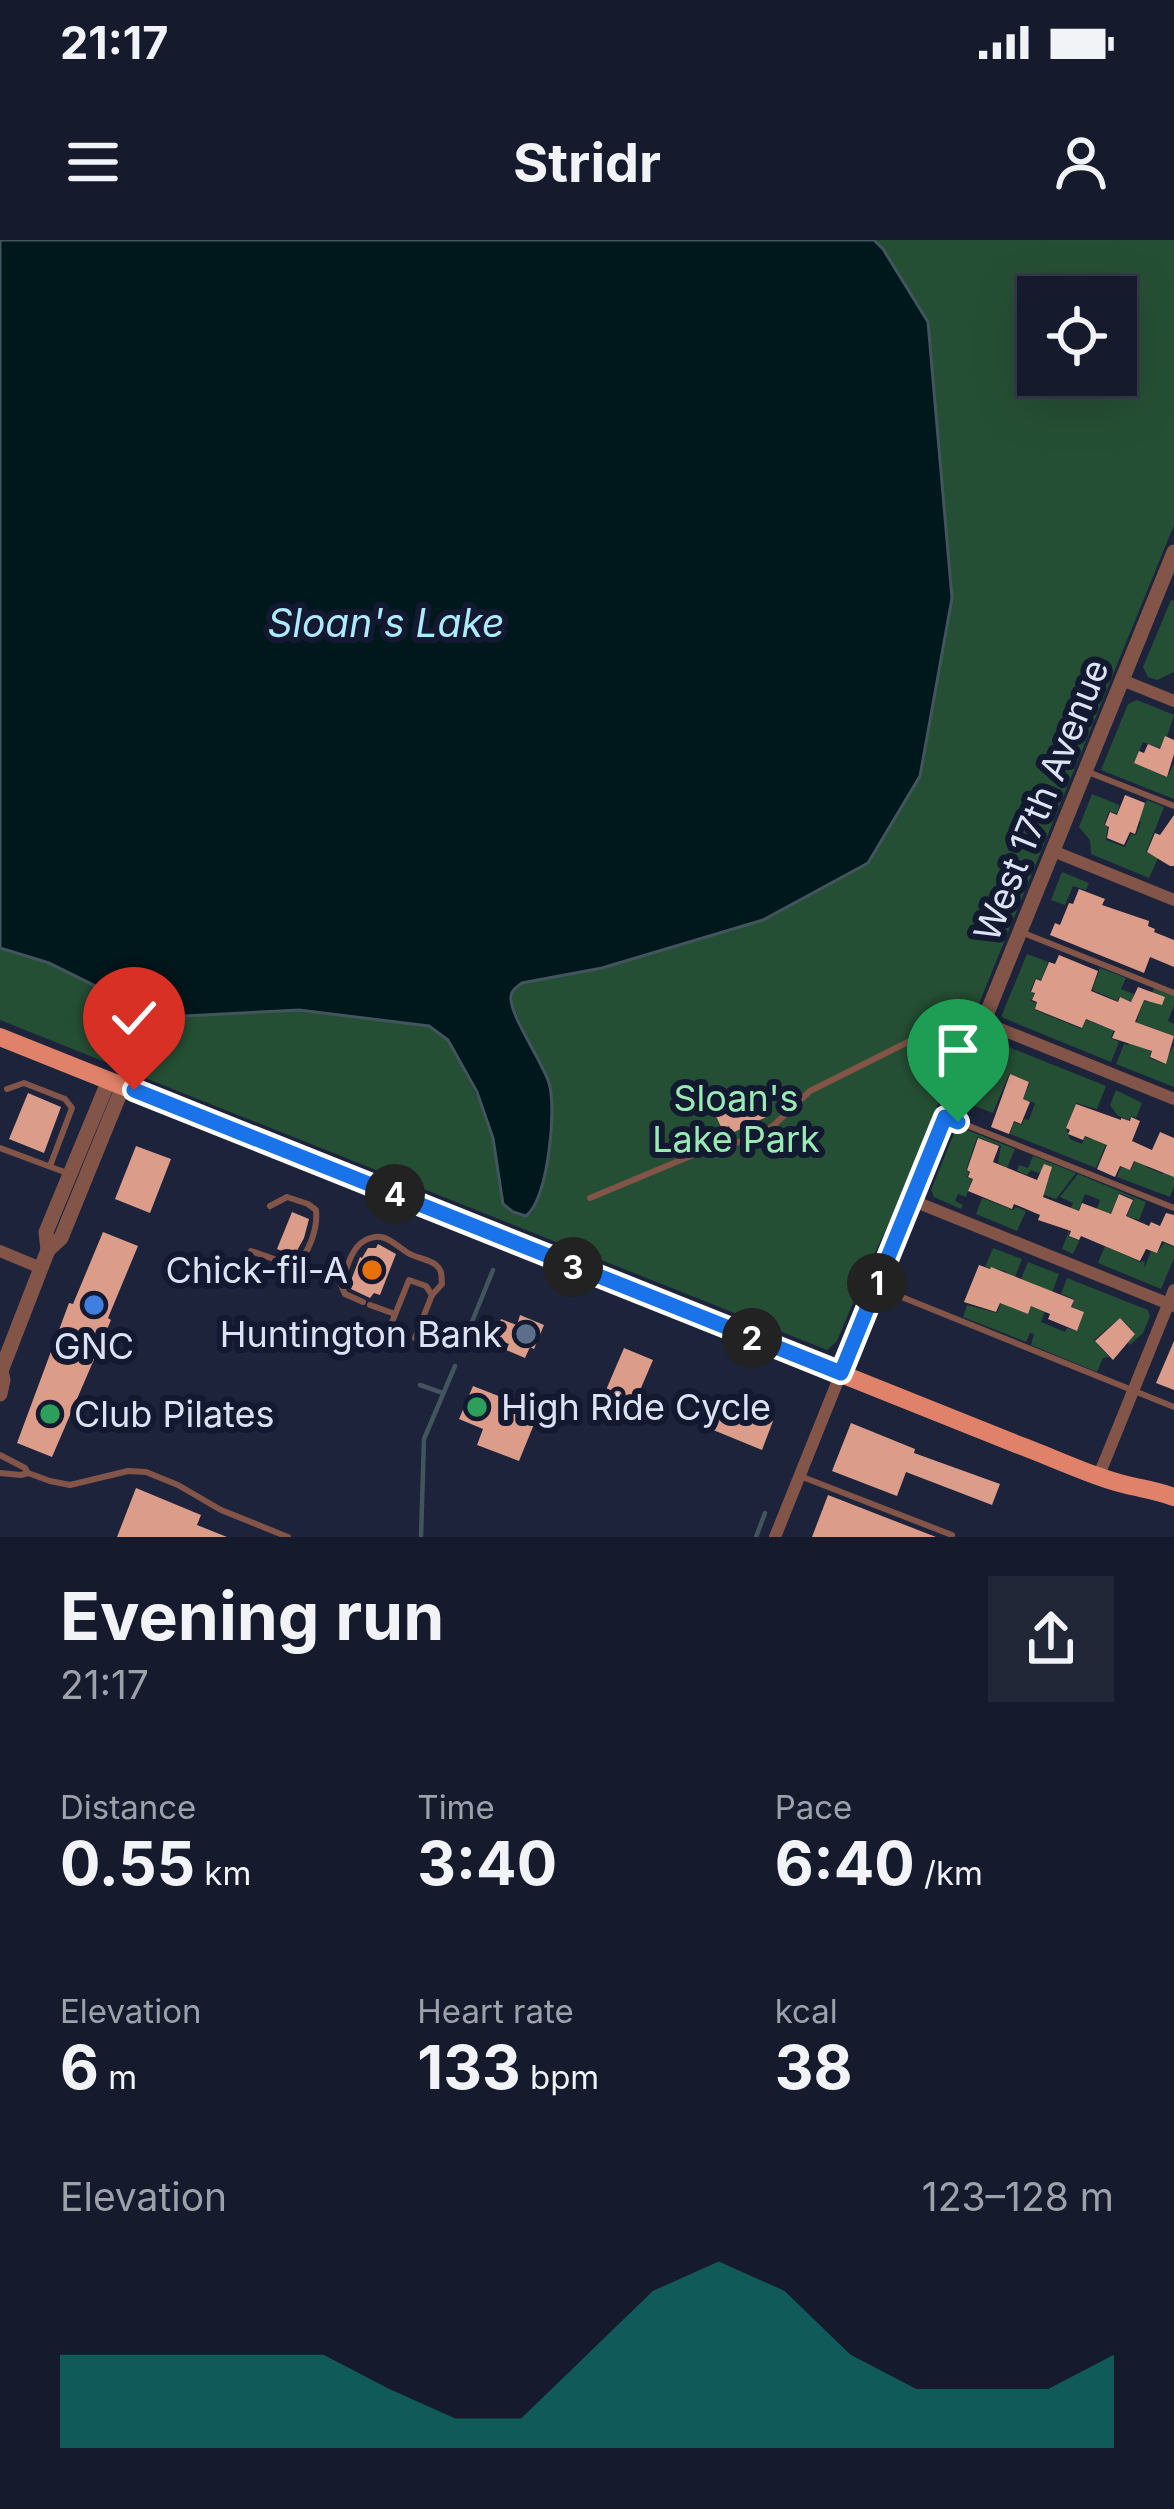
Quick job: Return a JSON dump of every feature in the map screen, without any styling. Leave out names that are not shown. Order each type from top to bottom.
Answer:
[{"type":"main road","points":[[0,1037],[1099,1475],[1174,1497]]},
{"type":"main road","points":[[1138,1488],[1174,1508]]},
{"type":"street","name":"West 17th Avenue","points":[[775,1537],[1122,680],[1166,591],[1174,552]]},
{"type":"street","points":[[1122,680],[1174,701]]},
{"type":"street","points":[[1053,851],[1174,900]]},
{"type":"street","points":[[983,1022],[1174,1099]]},
{"type":"street","points":[[48,1250],[46,1232],[116,1083]]},
{"type":"street","points":[[0,1394],[2,1364],[48,1250],[61,1238],[116,1083]]},
{"type":"street","points":[[911,1200],[1172,1300],[1099,1475]]},
{"type":"street","points":[[0,1251],[41,1268]]},
{"type":"lane","points":[[1085,771],[1174,806]]},
{"type":"lane","points":[[1020,931],[1174,993]]},
{"type":"lane","points":[[590,1198],[705,1150],[755,1138],[811,1091],[934,1029],[964,1019],[983,1022]]},
{"type":"lane","points":[[8,1089],[24,1083],[65,1099],[72,1108],[50,1166]]},
{"type":"lane","points":[[945,1117],[1174,1208]]},
{"type":"lane","points":[[0,1148],[70,1175]]},
{"type":"lane","points":[[251,1251],[294,1266],[305,1253],[317,1221],[316,1210],[287,1197],[270,1206]]},
{"type":"lane","points":[[395,1314],[345,1294],[341,1286],[356,1248],[380,1236],[441,1271],[442,1283],[415,1337]]},
{"type":"lane","points":[[390,1327],[410,1280],[426,1286],[432,1295]]},
{"type":"lane","points":[[876,1286],[1174,1407]]},
{"type":"lane","points":[[0,1455],[28,1473]]},
{"type":"lane","points":[[0,1473],[28,1473],[70,1485],[122,1472],[146,1472],[288,1537]]},
{"type":"lane","points":[[800,1476],[952,1535]]},
{"type":"green space","name":"Sloan's Lake Park","points":[[874,240],[1174,240],[1174,525],[892,1217],[837,1341],[827,1350],[0,1020],[0,948],[49,963],[136,1006],[184,1016],[299,1010],[429,1026],[448,1041],[486,1113],[501,1196],[526,1216],[532,1213],[546,1166],[551,1088],[512,1004],[513,993],[522,983],[602,968],[763,920],[868,863],[952,598],[928,322]]},
{"type":"green space","points":[[1171,600],[1174,672],[1157,680],[1148,677],[1143,667]]},
{"type":"green space","points":[[1137,700],[1174,715],[1160,748],[1143,742],[1134,763],[1167,777],[1174,764],[1174,799],[1101,770],[1128,704]]},
{"type":"green space","points":[[1092,794],[1119,805],[1118,814],[1109,811],[1106,840],[1125,847],[1131,834],[1136,835],[1147,800],[1164,807],[1146,852],[1158,858],[1149,878],[1091,854],[1090,840],[1079,827]]},
{"type":"green space","points":[[1062,872],[1089,883],[1086,890],[1073,886],[1065,905],[1051,900]]},
{"type":"green space","points":[[1027,954],[1048,962],[1030,991],[1035,1010],[1082,1029],[1086,1020],[1105,1027],[1116,1000],[1092,990],[1100,968],[1126,978],[1121,989],[1137,999],[1136,1003],[1119,997],[1109,1024],[1115,1027],[1111,1038],[1119,1042],[1111,1062],[1001,1017]]},
{"type":"green space","points":[[1154,988],[1174,996],[1168,1021],[1174,1024],[1174,1036],[1144,1025],[1137,1044],[1151,1051],[1149,1058],[1165,1064],[1174,1044],[1174,1087],[1116,1064],[1124,1044],[1128,1045],[1142,1006],[1140,999],[1148,1002]]},
{"type":"green space","points":[[996,1042],[1106,1086],[1097,1109],[1076,1103],[1066,1128],[1070,1139],[1082,1144],[1085,1137],[1110,1135],[1096,1168],[1010,1134],[1014,1122],[1022,1125],[1024,1119],[1029,1120],[1035,1103],[1023,1099],[1030,1082],[1009,1074],[993,1113],[967,1103],[990,1045]]},
{"type":"green space","points":[[1116,1090],[1142,1103],[1136,1118],[1118,1116],[1110,1105]]},
{"type":"green space","points":[[957,1126],[1015,1149],[1007,1168],[998,1163],[1001,1146],[977,1137],[966,1170],[972,1179],[966,1197],[958,1194],[955,1201],[963,1205],[961,1209],[934,1197],[931,1190]]},
{"type":"green space","points":[[1141,1147],[1146,1167],[1163,1174],[1169,1159],[1174,1161],[1170,1197],[1117,1177],[1121,1167],[1131,1170]]},
{"type":"green space","points":[[1033,1156],[1076,1173],[1056,1199],[1044,1195],[1051,1172],[1031,1170],[1027,1175],[1017,1171],[1019,1165],[1028,1168]]},
{"type":"green space","points":[[1078,1174],[1146,1202],[1139,1220],[1127,1216],[1134,1199],[1119,1193],[1107,1223],[1095,1214],[1100,1200],[1085,1194],[1068,1236],[1079,1241],[1073,1254],[1062,1249],[1077,1210],[1060,1197]]},
{"type":"green space","points":[[982,1198],[1026,1211],[1017,1231],[976,1214]]},
{"type":"green space","points":[[1164,1243],[1174,1247],[1174,1258],[1161,1289],[1098,1263],[1105,1246],[1145,1261],[1144,1269],[1151,1251],[1157,1253]]},
{"type":"green space","points":[[993,1248],[1022,1259],[1011,1287],[1010,1307],[1028,1314],[1039,1287],[1021,1279],[1028,1262],[1059,1274],[1041,1322],[1065,1332],[1067,1328],[1077,1331],[1084,1312],[1072,1307],[1074,1299],[1061,1294],[1067,1278],[1148,1310],[1143,1333],[1130,1345],[1127,1341],[1135,1333],[1120,1318],[1094,1340],[1109,1357],[1103,1358],[1097,1372],[1031,1345],[1034,1334],[1026,1342],[963,1317],[967,1305],[997,1313],[1011,1278],[1005,1271],[985,1267]]},
{"type":"water","name":"Sloan's Lake","points":[[0,240],[874,240],[928,322],[952,598],[920,776],[868,863],[763,920],[602,968],[522,983],[515,989],[511,997],[515,1015],[546,1074],[551,1096],[545,1174],[526,1216],[503,1204],[493,1138],[477,1092],[448,1040],[429,1026],[299,1010],[184,1016],[136,1006],[49,963],[0,948]]},
{"type":"building","points":[[1165,736],[1174,740],[1167,777],[1134,763],[1148,744],[1160,749]]},
{"type":"building","points":[[1125,795],[1145,803],[1135,834],[1130,832],[1124,845],[1107,838],[1109,827],[1105,825],[1110,812],[1117,815]]},
{"type":"building","points":[[1174,815],[1174,866],[1170,866],[1147,852],[1155,833],[1160,835]]},
{"type":"building","points":[[1079,889],[1105,899],[1102,905],[1149,921],[1154,932],[1174,940],[1174,967],[1150,957],[1144,973],[1050,935]]},
{"type":"building","points":[[1059,955],[1098,971],[1091,991],[1118,1002],[1120,997],[1131,1002],[1138,987],[1165,997],[1162,1005],[1144,1000],[1135,1022],[1174,1036],[1166,1064],[1150,1057],[1152,1051],[1112,1038],[1115,1031],[1086,1019],[1082,1028],[1035,1009],[1035,993],[1031,992],[1036,979],[1041,981],[1049,962],[1055,964]]},
{"type":"building","points":[[1010,1074],[1029,1082],[1023,1099],[1030,1102],[1021,1124],[1014,1121],[1009,1134],[991,1127]]},
{"type":"building","points":[[753,1091],[756,1097],[764,1093],[770,1108],[763,1111],[766,1117],[732,1133],[729,1126],[722,1129],[716,1116],[723,1112],[720,1107]]},
{"type":"building","points":[[28,1093],[61,1107],[44,1153],[9,1139]]},
{"type":"building","points":[[1076,1104],[1121,1120],[1140,1121],[1132,1141],[1152,1150],[1160,1132],[1174,1138],[1174,1177],[1134,1161],[1130,1170],[1120,1166],[1115,1177],[1097,1169],[1107,1145],[1068,1134],[1066,1128]]},
{"type":"building","points":[[978,1138],[999,1146],[993,1162],[1037,1180],[1044,1164],[1052,1167],[1043,1197],[1079,1211],[1082,1203],[1111,1214],[1119,1194],[1133,1200],[1126,1216],[1149,1226],[1151,1222],[1160,1226],[1166,1213],[1174,1215],[1174,1246],[1162,1241],[1157,1253],[1146,1249],[1140,1261],[1081,1236],[1079,1240],[1069,1236],[1071,1231],[1038,1220],[1040,1215],[1014,1204],[1012,1209],[968,1191],[973,1179],[967,1170]]},
{"type":"building","points":[[136,1146],[171,1159],[150,1213],[115,1199]]},
{"type":"building","points":[[292,1212],[309,1219],[294,1256],[277,1249]]},
{"type":"building","points":[[103,1232],[138,1246],[52,1457],[17,1443],[69,1303],[73,1304]]},
{"type":"building","name":"Chick-fil-A","points":[[378,1244],[396,1254],[380,1295],[374,1293],[370,1298],[351,1289],[350,1283],[360,1257]]},
{"type":"building","points":[[979,1265],[1074,1300],[1071,1307],[1084,1312],[1077,1331],[1031,1306],[1028,1314],[1000,1303],[996,1312],[964,1302]]},
{"type":"building","name":"Huntington Bank","points":[[520,1315],[544,1325],[525,1358],[494,1338],[501,1319],[517,1325]]},
{"type":"building","points":[[1120,1318],[1135,1334],[1113,1360],[1095,1341]]},
{"type":"building","points":[[1174,1341],[1174,1390],[1156,1383]]},
{"type":"building","points":[[624,1348],[653,1360],[635,1402],[606,1390]]},
{"type":"building","points":[[473,1386],[539,1412],[519,1461],[477,1445],[483,1429],[459,1419]]},
{"type":"building","points":[[711,1399],[773,1421],[762,1450],[701,1425]]},
{"type":"building","points":[[851,1423],[915,1449],[914,1453],[1000,1484],[992,1505],[906,1472],[897,1496],[832,1471]]},
{"type":"building","points":[[136,1488],[201,1515],[197,1525],[227,1537],[117,1537]]},
{"type":"building","points":[[828,1495],[936,1537],[812,1537]]},
{"type":"waterway","points":[[463,1344],[493,1270]]},
{"type":"waterway","points":[[421,1537],[424,1439],[455,1366]]},
{"type":"waterway","points":[[420,1385],[443,1393]]},
{"type":"waterway","points":[[756,1537],[765,1513]]},
{"type":"place","name":"Chick-fil-A","points":[[372,1270]]},
{"type":"place","name":"GNC","points":[[94,1305]]},
{"type":"place","name":"Huntington Bank","points":[[526,1334]]},
{"type":"place","name":"High Ride Cycle","points":[[477,1407]]},
{"type":"place","name":"Club Pilates","points":[[50,1414]]},
{"type":"route","points":[[134,1090],[841,1373],[945,1117],[958,1122]]}]
